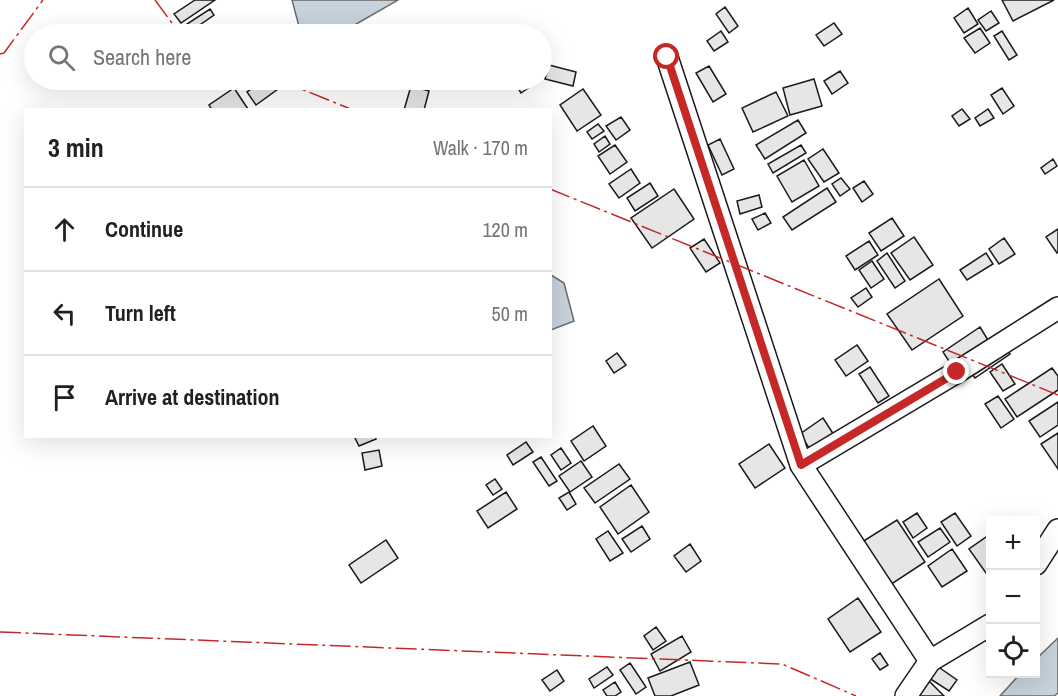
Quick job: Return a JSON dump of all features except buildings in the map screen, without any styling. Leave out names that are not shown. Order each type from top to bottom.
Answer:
[{"type":"street","points":[[667,57],[801,465],[930,661]]},
{"type":"street","points":[[801,465],[957,372],[1058,308]]},
{"type":"street","points":[[1040,557],[1058,530]]},
{"type":"street","points":[[906,696],[930,661],[986,627]]},
{"type":"shaded area","points":[[292,0],[398,0],[356,24],[298,24]]},
{"type":"shaded area","points":[[552,276],[564,283],[574,321],[552,330]]},
{"type":"shaded area","points":[[1058,638],[1058,693],[1054,696],[1000,696],[1016,678],[1040,678],[1040,655]]},
{"type":"power","points":[[25,24],[43,0]]},
{"type":"power","points":[[155,0],[173,24]]},
{"type":"power","points":[[0,54],[4,53],[24,26]]},
{"type":"power","points":[[304,90],[348,108]]},
{"type":"power","points":[[552,190],[1058,395]]},
{"type":"power","points":[[0,632],[782,664],[856,696]]},
{"type":"route","points":[[667,57],[801,465],[957,372]]}]
